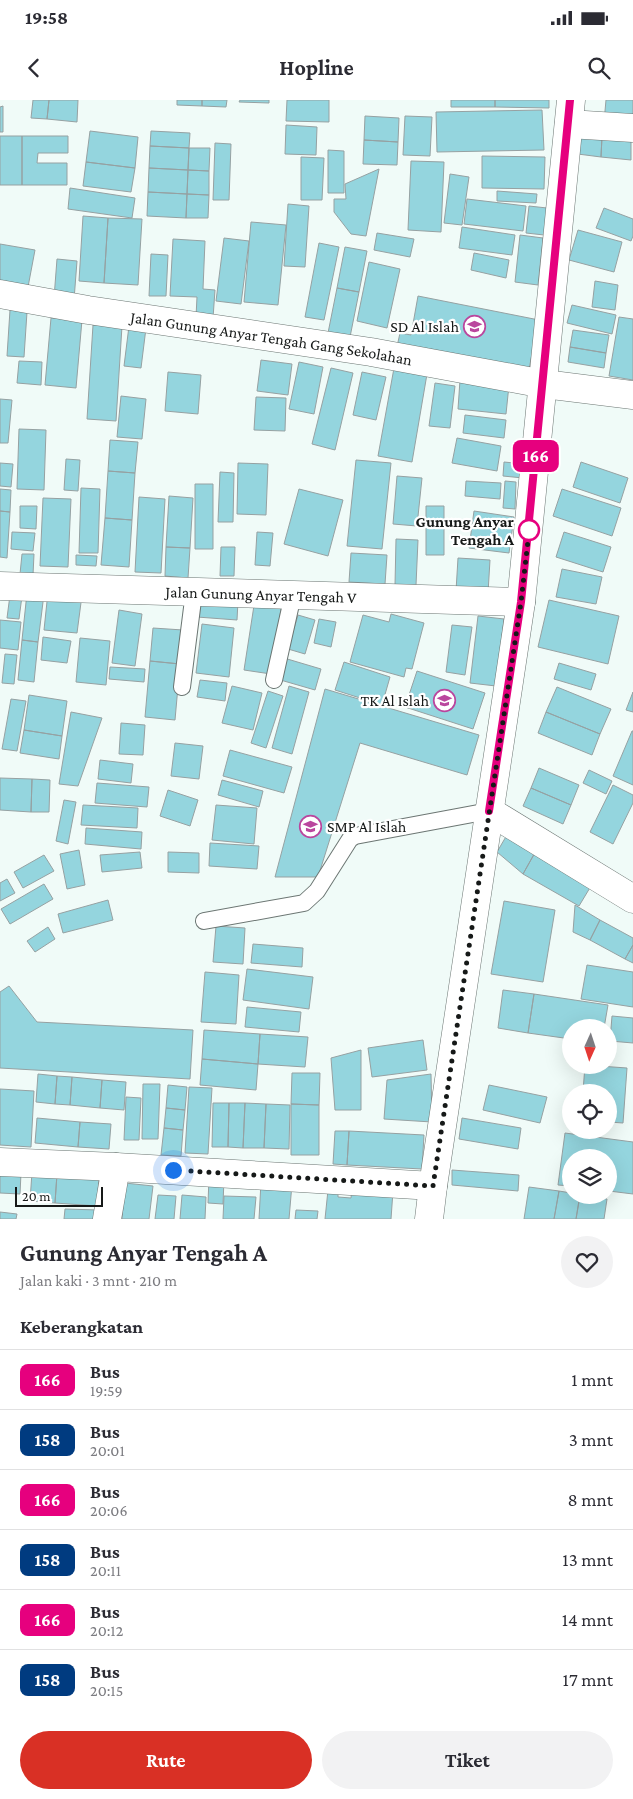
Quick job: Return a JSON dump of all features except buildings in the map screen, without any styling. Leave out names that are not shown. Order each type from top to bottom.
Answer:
[{"type":"street","points":[[429,1219],[521,602],[570,112],[633,128]]},
{"type":"street","name":"Jalan Gunung Anyar Tengah Gang Sekolahan","points":[[0,294],[88,310],[372,352],[544,384],[633,395]]},
{"type":"street","name":"Jalan Gunung Anyar Tengah V","points":[[0,586],[521,602]]},
{"type":"street","points":[[489,811],[633,899]]},
{"type":"street","points":[[0,1162],[433,1186]]},
{"type":"street","points":[[107,1219],[116,1167]]},
{"type":"lane","points":[[182,687],[194,592]]},
{"type":"lane","points":[[274,680],[292,595]]},
{"type":"lane","points":[[204,921],[304,903],[317,892],[350,840],[355,836],[489,811]]},
{"type":"bus line","name":"166","points":[[489,811],[521,602],[544,384],[570,100]]},
{"type":"place","name":"SD Al Islah","points":[[475,326]]},
{"type":"place","name":"Gunung Anyar Tengah A","points":[[529,530]]},
{"type":"place","name":"TK Al Islah","points":[[445,700]]},
{"type":"place","name":"SMP Al Islah","points":[[311,826]]},
{"type":"route","points":[[173,1170],[433,1186],[521,602],[530,523],[529,530]]}]
